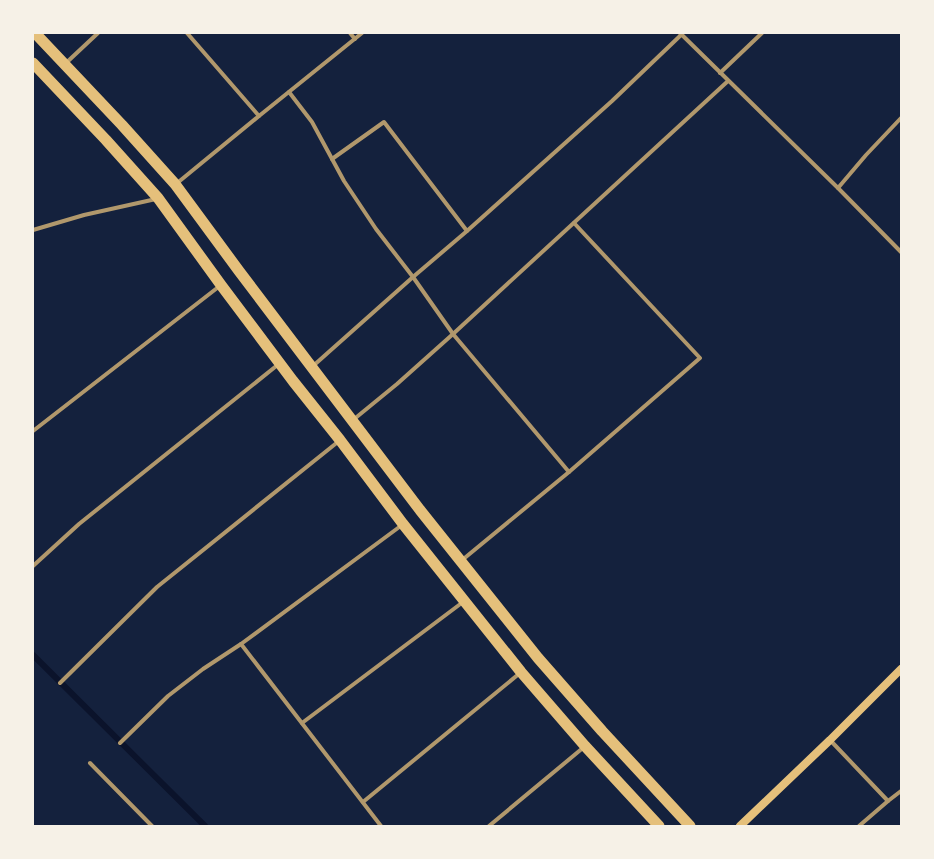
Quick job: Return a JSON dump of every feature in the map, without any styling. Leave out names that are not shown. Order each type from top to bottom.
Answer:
[{"type":"highway","points":[[35,33],[122,125],[175,184],[239,272],[420,510],[548,669],[602,731],[690,826]]},
{"type":"highway","points":[[33,63],[106,140],[158,198],[280,363],[464,601],[521,672],[585,746],[659,826]]},
{"type":"main road","points":[[740,826],[830,740],[901,669]]},
{"type":"street","points":[[65,64],[98,33]]},
{"type":"street","points":[[187,33],[259,116]]},
{"type":"street","points":[[350,33],[355,39]]},
{"type":"street","points":[[175,184],[362,33]]},
{"type":"street","points":[[720,73],[762,33]]},
{"type":"street","points":[[311,367],[467,231],[612,101],[680,34],[838,188],[901,252]]},
{"type":"street","points":[[352,420],[398,384],[728,81]]},
{"type":"street","points":[[289,92],[312,122],[344,181],[376,229],[413,277],[453,334],[569,472]]},
{"type":"street","points":[[838,188],[866,155],[901,118]]},
{"type":"street","points":[[332,159],[384,122],[467,231]]},
{"type":"street","points":[[33,230],[84,215],[158,198]]},
{"type":"street","points":[[461,561],[569,472],[700,358],[574,223]]},
{"type":"street","points":[[33,431],[221,285]]},
{"type":"street","points":[[33,566],[78,524],[280,363]]},
{"type":"street","points":[[60,683],[157,587],[340,440]]},
{"type":"street","points":[[120,743],[168,696],[403,524]]},
{"type":"street","points":[[302,723],[464,601]]},
{"type":"street","points":[[241,644],[381,826]]},
{"type":"street","points":[[363,802],[521,672]]},
{"type":"street","points":[[830,740],[888,801]]},
{"type":"street","points":[[489,826],[585,746]]},
{"type":"street","points":[[90,763],[152,826]]},
{"type":"street","points":[[859,826],[901,791]]},
{"type":"waterway","points":[[33,655],[205,826]]}]
